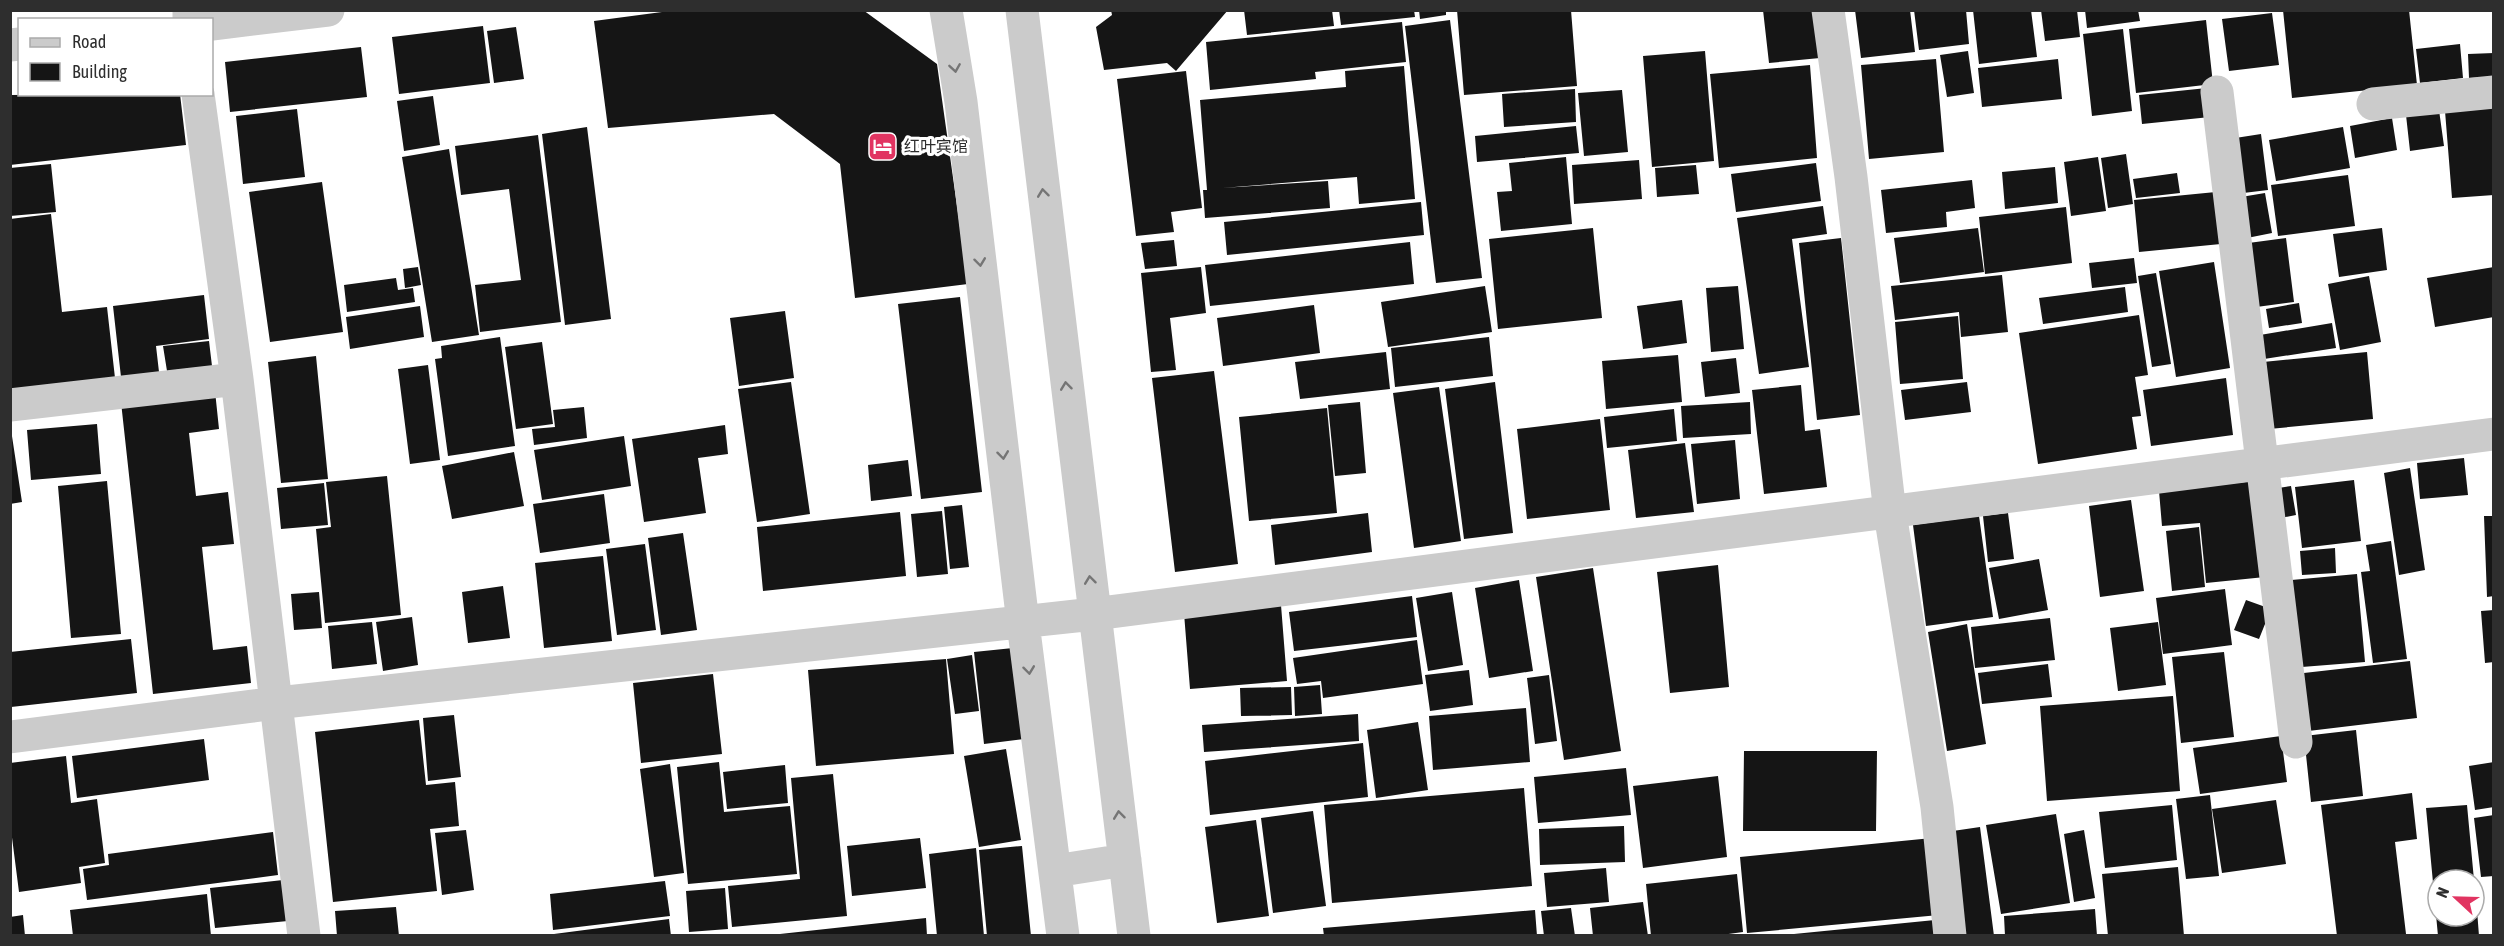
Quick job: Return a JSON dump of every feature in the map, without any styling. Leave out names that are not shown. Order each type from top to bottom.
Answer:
[{"type":"street","points":[[213,24],[328,10]]},
{"type":"street","points":[[946,10],[961,102],[1063,936]]},
{"type":"street","points":[[1022,10],[1134,936]]},
{"type":"street","points":[[1828,10],[1851,177],[1890,513],[1937,807],[1950,936]]},
{"type":"street","points":[[2217,92],[2296,742]]},
{"type":"street","points":[[2373,104],[2493,92]]},
{"type":"street","points":[[198,96],[237,379],[304,936]]},
{"type":"street","points":[[10,405],[237,379]]},
{"type":"street","points":[[10,737],[276,703],[1094,615],[2493,434]]},
{"type":"street","points":[[1055,871],[1125,860]]},
{"type":"building","name":"红叶宾馆","points":[[677,10],[863,10],[937,64],[968,284],[855,298],[840,164],[774,114],[608,128],[594,21]]},
{"type":"building","points":[[1111,10],[1228,10],[1176,71],[1167,63],[1104,70],[1096,27],[1112,15]]},
{"type":"building","points":[[1244,10],[1332,10],[1334,26],[1247,35]]},
{"type":"building","points":[[1339,10],[1414,10],[1415,17],[1341,25]]},
{"type":"building","points":[[1419,10],[1446,10],[1446,15],[1420,19]]},
{"type":"building","points":[[1457,10],[1571,10],[1577,86],[1464,95]]},
{"type":"building","points":[[1763,10],[1815,10],[1820,58],[1769,63]]},
{"type":"building","points":[[1855,10],[1910,10],[1915,52],[1861,58]]},
{"type":"building","points":[[1914,10],[1966,10],[1969,44],[1919,50]]},
{"type":"building","points":[[1973,10],[2031,10],[2037,57],[1979,64]]},
{"type":"building","points":[[2041,10],[2077,10],[2080,37],[2045,41]]},
{"type":"building","points":[[2085,10],[2138,10],[2140,21],[2087,28]]},
{"type":"building","points":[[2283,10],[2409,10],[2417,85],[2292,98]]},
{"type":"building","points":[[2272,13],[2279,65],[2229,71],[2222,19]]},
{"type":"building","points":[[1450,20],[1482,278],[1436,283],[1405,26]]},
{"type":"building","points":[[2206,20],[2213,84],[2136,93],[2129,29]]},
{"type":"building","points":[[1402,22],[1406,62],[1315,72],[1316,79],[1210,90],[1206,42]]},
{"type":"building","points":[[483,26],[490,83],[399,94],[392,37]]},
{"type":"building","points":[[516,27],[524,79],[494,83],[487,31]]},
{"type":"building","points":[[2123,29],[2132,111],[2092,116],[2083,34]]},
{"type":"building","points":[[2460,44],[2463,78],[2420,83],[2416,49]]},
{"type":"building","points":[[361,47],[367,97],[230,112],[225,62]]},
{"type":"building","points":[[1705,51],[1714,161],[1652,167],[1643,56]]},
{"type":"building","points":[[1968,51],[1974,93],[1947,97],[1940,55]]},
{"type":"building","points":[[2494,53],[2494,77],[2469,78],[2468,54]]},
{"type":"building","points":[[1936,59],[1944,152],[1869,159],[1861,65]]},
{"type":"building","points":[[2058,59],[2062,99],[1982,107],[1978,68]]},
{"type":"building","points":[[1810,65],[1817,158],[1719,168],[1710,74]]},
{"type":"building","points":[[1404,66],[1415,199],[1359,204],[1357,177],[1222,188],[1328,181],[1330,208],[1205,218],[1203,190],[1207,190],[1200,100],[1346,87],[1345,71]]},
{"type":"building","points":[[1186,71],[1202,208],[1171,212],[1174,232],[1136,236],[1117,79]]},
{"type":"building","points":[[2207,88],[2210,117],[2142,124],[2139,95]]},
{"type":"building","points":[[1575,89],[1576,122],[1504,127],[1502,94]]},
{"type":"building","points":[[1622,90],[1628,152],[1584,156],[1578,93]]},
{"type":"building","points":[[10,95],[180,96],[186,145],[10,165]]},
{"type":"building","points":[[433,96],[440,145],[404,151],[397,101]]},
{"type":"building","points":[[2494,107],[2494,195],[2452,198],[2445,111]]},
{"type":"building","points":[[297,109],[305,177],[243,184],[236,116]]},
{"type":"building","points":[[2439,110],[2444,146],[2410,151],[2406,115]]},
{"type":"building","points":[[2392,118],[2397,150],[2355,158],[2350,126]]},
{"type":"building","points":[[1576,126],[1579,153],[1477,162],[1475,136]]},
{"type":"building","points":[[587,127],[611,319],[565,325],[542,134]]},
{"type":"building","points":[[2343,127],[2350,168],[2276,181],[2269,140]]},
{"type":"building","points":[[2261,134],[2268,190],[2235,194],[2229,139]]},
{"type":"building","points":[[538,135],[561,322],[480,332],[475,285],[521,280],[509,189],[461,195],[455,146]]},
{"type":"building","points":[[449,149],[479,335],[432,342],[402,157]]},
{"type":"building","points":[[2126,154],[2133,204],[2108,208],[2101,158]]},
{"type":"building","points":[[1566,157],[1572,224],[1501,231],[1497,192],[1512,191],[1509,163]]},
{"type":"building","points":[[2098,157],[2106,211],[2071,216],[2064,162]]},
{"type":"building","points":[[1639,160],[1642,199],[1574,204],[1572,165]]},
{"type":"building","points":[[1816,163],[1821,201],[1736,212],[1731,174]]},
{"type":"building","points":[[51,164],[56,212],[10,216],[10,168]]},
{"type":"building","points":[[1696,165],[1699,194],[1657,197],[1655,168]]},
{"type":"building","points":[[2055,167],[2058,203],[2005,209],[2002,172]]},
{"type":"building","points":[[2177,173],[2180,193],[2136,198],[2133,179]]},
{"type":"building","points":[[2348,175],[2355,226],[2278,236],[2271,185]]},
{"type":"building","points":[[1972,180],[1975,208],[1946,212],[1947,227],[1886,233],[1881,190]]},
{"type":"building","points":[[322,182],[343,332],[270,342],[249,192]]},
{"type":"building","points":[[2226,191],[2231,243],[2139,252],[2134,200]]},
{"type":"building","points":[[2265,193],[2272,233],[2242,239],[2235,198]]},
{"type":"building","points":[[1421,202],[1424,235],[1227,255],[1224,222]]},
{"type":"building","points":[[1823,206],[1827,234],[1792,239],[1809,367],[1759,374],[1737,218]]},
{"type":"building","points":[[2066,207],[2072,263],[1985,274],[1979,217]]},
{"type":"building","points":[[51,214],[62,312],[107,307],[115,378],[10,390],[10,219]]},
{"type":"building","points":[[1593,228],[1602,318],[1498,329],[1489,239]]},
{"type":"building","points":[[1978,228],[1984,272],[1900,283],[1894,238]]},
{"type":"building","points":[[2382,228],[2387,270],[2339,277],[2333,234]]},
{"type":"building","points":[[1841,238],[1860,415],[1817,420],[1799,243]]},
{"type":"building","points":[[2286,238],[2294,302],[2249,308],[2241,244]]},
{"type":"building","points":[[1174,240],[1177,266],[1145,269],[1141,243]]},
{"type":"building","points":[[1410,242],[1414,284],[1210,306],[1205,265]]},
{"type":"building","points":[[2134,258],[2137,283],[2092,288],[2089,263]]},
{"type":"building","points":[[2214,262],[2230,368],[2176,377],[2159,271]]},
{"type":"building","points":[[418,267],[421,285],[405,288],[403,269]]},
{"type":"building","points":[[1201,267],[1206,313],[1170,318],[1176,370],[1151,372],[1141,273]]},
{"type":"building","points":[[2494,267],[2494,317],[2435,327],[2427,278]]},
{"type":"building","points":[[2156,273],[2171,364],[2152,367],[2138,276]]},
{"type":"building","points":[[2002,275],[2008,332],[1961,337],[1959,312],[1895,320],[1891,286]]},
{"type":"building","points":[[2369,276],[2381,342],[2340,350],[2328,284]]},
{"type":"building","points":[[396,278],[398,290],[413,288],[415,302],[347,312],[344,285]]},
{"type":"building","points":[[1485,286],[1492,332],[1388,347],[1381,302]]},
{"type":"building","points":[[1738,286],[1744,349],[1711,352],[1706,288]]},
{"type":"building","points":[[2125,287],[2128,312],[2043,324],[2039,298]]},
{"type":"building","points":[[204,295],[209,339],[156,346],[159,372],[121,377],[113,306]]},
{"type":"building","points":[[960,297],[982,492],[921,499],[898,304]]},
{"type":"building","points":[[1682,300],[1687,343],[1643,349],[1637,306]]},
{"type":"building","points":[[2299,303],[2302,323],[2269,328],[2266,309]]},
{"type":"building","points":[[1314,305],[1320,353],[1223,366],[1217,318]]},
{"type":"building","points":[[420,306],[424,337],[350,349],[346,317]]},
{"type":"building","points":[[785,311],[794,378],[739,386],[730,318]]},
{"type":"building","points":[[2139,315],[2148,375],[2135,377],[2141,416],[2132,417],[2137,449],[2038,464],[2019,333]]},
{"type":"building","points":[[1958,316],[1963,379],[1900,384],[1895,322]]},
{"type":"building","points":[[2332,323],[2336,348],[2264,359],[2260,335]]},
{"type":"building","points":[[500,337],[515,446],[448,456],[435,359],[442,358],[441,346]]},
{"type":"building","points":[[1489,337],[1493,376],[1395,387],[1391,348]]},
{"type":"building","points":[[209,341],[212,366],[167,371],[163,346]]},
{"type":"building","points":[[542,342],[553,424],[516,429],[505,347]]},
{"type":"building","points":[[1386,352],[1390,389],[1300,399],[1295,362]]},
{"type":"building","points":[[2367,352],[2373,419],[2269,429],[2263,362]]},
{"type":"building","points":[[1678,355],[1682,402],[1606,409],[1602,361]]},
{"type":"building","points":[[316,356],[328,479],[281,483],[268,362]]},
{"type":"building","points":[[1736,358],[1740,393],[1705,397],[1701,362]]},
{"type":"building","points":[[428,365],[440,460],[410,464],[398,369]]},
{"type":"building","points":[[1214,371],[1238,564],[1175,572],[1152,378]]},
{"type":"building","points":[[2226,378],[2233,435],[2151,446],[2143,390]]},
{"type":"building","points":[[791,382],[810,514],[757,522],[738,389]]},
{"type":"building","points":[[1495,382],[1513,533],[1464,539],[1445,389]]},
{"type":"building","points":[[1967,382],[1971,412],[1905,420],[1901,390]]},
{"type":"building","points":[[1801,385],[1805,431],[1820,429],[1827,487],[1764,494],[1752,390]]},
{"type":"building","points":[[1439,387],[1461,541],[1414,548],[1393,393]]},
{"type":"building","points":[[215,391],[219,429],[189,433],[196,496],[228,492],[234,544],[202,547],[213,650],[247,646],[251,683],[153,694],[121,402]]},
{"type":"building","points":[[1360,402],[1366,473],[1335,476],[1328,405]]},
{"type":"building","points":[[1750,402],[1751,434],[1683,438],[1681,406]]},
{"type":"building","points":[[584,407],[587,438],[534,445],[532,429],[555,427],[553,410]]},
{"type":"building","points":[[1327,408],[1337,513],[1249,521],[1239,417]]},
{"type":"building","points":[[1674,409],[1677,441],[1607,448],[1604,417]]},
{"type":"building","points":[[1600,419],[1610,510],[1527,519],[1517,429]]},
{"type":"building","points":[[10,423],[22,502],[10,504]]},
{"type":"building","points":[[97,424],[101,474],[31,480],[27,430]]},
{"type":"building","points":[[725,425],[728,454],[698,458],[706,513],[644,522],[632,439]]},
{"type":"building","points":[[624,436],[631,486],[542,500],[534,450]]},
{"type":"building","points":[[1735,440],[1740,499],[1697,504],[1691,444]]},
{"type":"building","points":[[1685,443],[1694,512],[1636,518],[1628,450]]},
{"type":"building","points":[[514,452],[524,506],[452,519],[442,466]]},
{"type":"building","points":[[2464,458],[2468,495],[2420,499],[2417,463]]},
{"type":"building","points":[[908,460],[912,496],[871,501],[868,465]]},
{"type":"building","points":[[2410,468],[2425,570],[2399,575],[2384,473]]},
{"type":"building","points":[[387,476],[401,615],[325,623],[316,529],[331,527],[326,482]]},
{"type":"building","points":[[2354,480],[2361,541],[2302,548],[2295,487]]},
{"type":"building","points":[[107,481],[121,634],[71,638],[58,486]]},
{"type":"building","points":[[2255,481],[2265,577],[2206,583],[2200,523],[2162,526],[2159,491]]},
{"type":"building","points":[[324,483],[328,525],[281,529],[277,488]]},
{"type":"building","points":[[2291,486],[2296,515],[2276,519],[2272,489]]},
{"type":"building","points":[[604,494],[610,543],[540,553],[533,504]]},
{"type":"building","points":[[2131,500],[2144,591],[2100,597],[2089,506]]},
{"type":"building","points":[[962,505],[969,567],[950,569],[944,507]]},
{"type":"building","points":[[942,511],[948,574],[917,577],[911,514]]},
{"type":"building","points":[[900,512],[906,576],[763,591],[757,527]]},
{"type":"building","points":[[1368,513],[1372,552],[1275,565],[1271,525]]},
{"type":"building","points":[[2008,513],[2014,559],[1988,562],[1983,516]]},
{"type":"building","points":[[1979,516],[1993,617],[1926,626],[1913,525]]},
{"type":"building","points":[[2484,516],[2494,516],[2494,596],[2487,597]]},
{"type":"building","points":[[2199,527],[2205,587],[2172,591],[2166,531]]},
{"type":"building","points":[[683,533],[697,630],[661,635],[648,538]]},
{"type":"building","points":[[2391,541],[2407,659],[2373,663],[2361,572],[2370,571],[2366,545]]},
{"type":"building","points":[[645,544],[656,630],[617,635],[606,549]]},
{"type":"building","points":[[2335,548],[2336,573],[2302,575],[2300,551]]},
{"type":"building","points":[[603,556],[612,641],[544,648],[535,563]]},
{"type":"building","points":[[2039,559],[2048,610],[1999,619],[1989,568]]},
{"type":"building","points":[[1718,565],[1729,687],[1670,693],[1657,572]]},
{"type":"building","points":[[1593,568],[1621,751],[1564,760],[1536,577]]},
{"type":"building","points":[[2357,574],[2365,662],[2289,668],[2281,581]]},
{"type":"building","points":[[1519,580],[1533,671],[1489,678],[1475,588]]},
{"type":"building","points":[[503,586],[510,638],[468,643],[462,592]]},
{"type":"building","points":[[2225,589],[2232,645],[2163,654],[2156,598]]},
{"type":"building","points":[[319,592],[322,628],[294,630],[291,594]]},
{"type":"building","points":[[1452,592],[1463,665],[1428,671],[1416,598]]},
{"type":"building","points":[[1412,596],[1417,637],[1294,651],[1289,612]]},
{"type":"building","points":[[2246,600],[2271,609],[2259,639],[2234,630]]},
{"type":"building","points":[[1281,605],[1287,681],[1190,689],[1184,613]]},
{"type":"building","points":[[2494,610],[2494,662],[2485,663],[2481,611]]},
{"type":"building","points":[[412,617],[418,665],[383,671],[376,622]]},
{"type":"building","points":[[2050,618],[2055,660],[1975,668],[1971,627]]},
{"type":"building","points":[[372,622],[377,664],[332,669],[328,626]]},
{"type":"building","points":[[2158,622],[2166,685],[2118,691],[2110,628]]},
{"type":"building","points":[[1967,624],[1986,744],[1947,751],[1928,632]]},
{"type":"building","points":[[131,639],[137,693],[11,707],[10,652]]},
{"type":"building","points":[[1417,640],[1423,684],[1323,698],[1321,681],[1297,684],[1293,658]]},
{"type":"building","points":[[1023,647],[1032,738],[984,744],[974,652]]},
{"type":"building","points":[[2224,652],[2234,737],[2181,743],[2172,657]]},
{"type":"building","points":[[972,655],[979,711],[955,714],[947,659]]},
{"type":"building","points":[[946,659],[954,754],[816,766],[808,670]]},
{"type":"building","points":[[2410,661],[2417,718],[2300,732],[2295,674]]},
{"type":"building","points":[[2048,664],[2052,697],[1982,704],[1978,673]]},
{"type":"building","points":[[1469,670],[1473,705],[1430,711],[1425,675]]},
{"type":"building","points":[[713,674],[722,754],[641,763],[633,683]]},
{"type":"building","points":[[1549,675],[1557,741],[1535,744],[1527,678]]},
{"type":"building","points":[[1320,685],[1322,714],[1295,716],[1294,687]]},
{"type":"building","points":[[1291,687],[1292,715],[1241,716],[1240,688]]},
{"type":"building","points":[[2173,696],[2180,791],[2047,801],[2040,706]]},
{"type":"building","points":[[1526,708],[1530,762],[1433,770],[1429,716]]},
{"type":"building","points":[[1358,714],[1359,741],[1204,752],[1202,725]]},
{"type":"building","points":[[454,715],[461,777],[428,781],[423,718]]},
{"type":"building","points":[[419,720],[426,785],[455,782],[459,826],[430,829],[437,891],[333,902],[315,732]]},
{"type":"building","points":[[1418,722],[1428,790],[1376,798],[1367,730]]},
{"type":"building","points":[[2356,730],[2363,796],[2311,802],[2304,736]]},
{"type":"building","points":[[2281,736],[2287,782],[2200,794],[2193,748]]},
{"type":"building","points":[[204,739],[209,780],[77,798],[72,756]]},
{"type":"building","points":[[1363,743],[1368,797],[1210,815],[1205,761]]},
{"type":"building","points":[[1006,749],[1021,840],[979,847],[964,756]]},
{"type":"building","points":[[1744,751],[1877,751],[1876,831],[1743,831]]},
{"type":"building","points":[[66,756],[71,803],[97,799],[105,863],[79,867],[81,883],[19,892],[10,822],[10,763]]},
{"type":"building","points":[[719,762],[724,812],[790,806],[797,874],[688,884],[677,767]]},
{"type":"building","points":[[2494,762],[2494,807],[2475,810],[2469,766]]},
{"type":"building","points":[[670,764],[684,873],[654,877],[640,769]]},
{"type":"building","points":[[785,765],[788,803],[727,809],[723,772]]},
{"type":"building","points":[[1626,768],[1631,815],[1538,823],[1534,777]]},
{"type":"building","points":[[833,774],[847,916],[732,927],[728,886],[800,879],[791,778]]},
{"type":"building","points":[[1718,776],[1727,857],[1643,868],[1633,786]]},
{"type":"building","points":[[1524,788],[1532,886],[1332,903],[1324,805]]},
{"type":"building","points":[[2412,793],[2417,839],[2395,842],[2406,934],[2337,936],[2321,805]]},
{"type":"building","points":[[2210,795],[2219,876],[2186,879],[2176,799]]},
{"type":"building","points":[[2276,800],[2286,864],[2222,873],[2212,809]]},
{"type":"building","points":[[2172,805],[2177,860],[2105,868],[2099,812]]},
{"type":"building","points":[[2467,805],[2473,868],[2432,868],[2426,808]]},
{"type":"building","points":[[1313,811],[1326,906],[1273,913],[1261,818]]},
{"type":"building","points":[[2056,814],[2070,903],[2001,914],[1986,825]]},
{"type":"building","points":[[2494,815],[2494,876],[2486,877],[2486,868],[2480,868],[2474,818]]},
{"type":"building","points":[[1256,820],[1269,916],[1217,923],[1205,827]]},
{"type":"building","points":[[1624,826],[1625,862],[1540,865],[1539,829]]},
{"type":"building","points":[[1980,827],[1994,936],[1959,936],[1946,832]]},
{"type":"building","points":[[466,830],[474,890],[442,895],[435,833]]},
{"type":"building","points":[[2084,830],[2095,898],[2074,902],[2064,834]]},
{"type":"building","points":[[273,832],[278,875],[87,900],[83,869],[109,865],[108,854]]},
{"type":"building","points":[[920,838],[926,888],[852,896],[847,846]]},
{"type":"building","points":[[1932,838],[1939,915],[1747,933],[1740,857]]},
{"type":"building","points":[[1022,846],[1031,936],[987,936],[979,850]]},
{"type":"building","points":[[976,848],[984,936],[937,936],[929,854]]},
{"type":"building","points":[[2178,867],[2184,936],[2108,936],[2102,874]]},
{"type":"building","points":[[1606,868],[1609,902],[1547,907],[1544,873]]},
{"type":"building","points":[[1737,874],[1743,932],[1714,936],[1651,936],[1646,884]]},
{"type":"building","points":[[283,880],[288,921],[215,928],[210,888]]},
{"type":"building","points":[[665,881],[670,916],[553,930],[550,894]]},
{"type":"building","points":[[725,888],[728,929],[689,932],[686,891]]},
{"type":"building","points":[[207,894],[211,936],[73,936],[70,910]]},
{"type":"building","points":[[1643,902],[1648,936],[1593,936],[1590,908]]},
{"type":"building","points":[[396,907],[399,936],[337,936],[335,911]]},
{"type":"building","points":[[1571,908],[1575,936],[1544,936],[1541,911]]},
{"type":"building","points":[[2095,909],[2097,936],[2005,936],[2004,916]]},
{"type":"building","points":[[1535,910],[1537,936],[1324,936],[1323,928]]},
{"type":"building","points":[[23,915],[25,936],[10,936],[10,917]]},
{"type":"building","points":[[926,918],[927,936],[780,936],[780,934]]},
{"type":"building","points":[[669,919],[671,936],[554,936],[554,934]]},
{"type":"building","points":[[1945,919],[1946,936],[1794,936],[1794,934]]},
{"type":"building","points":[[2437,928],[2478,928],[2479,936],[2438,936]]},
{"type":"place","name":"红叶宾馆","points":[[883,146]]}]
